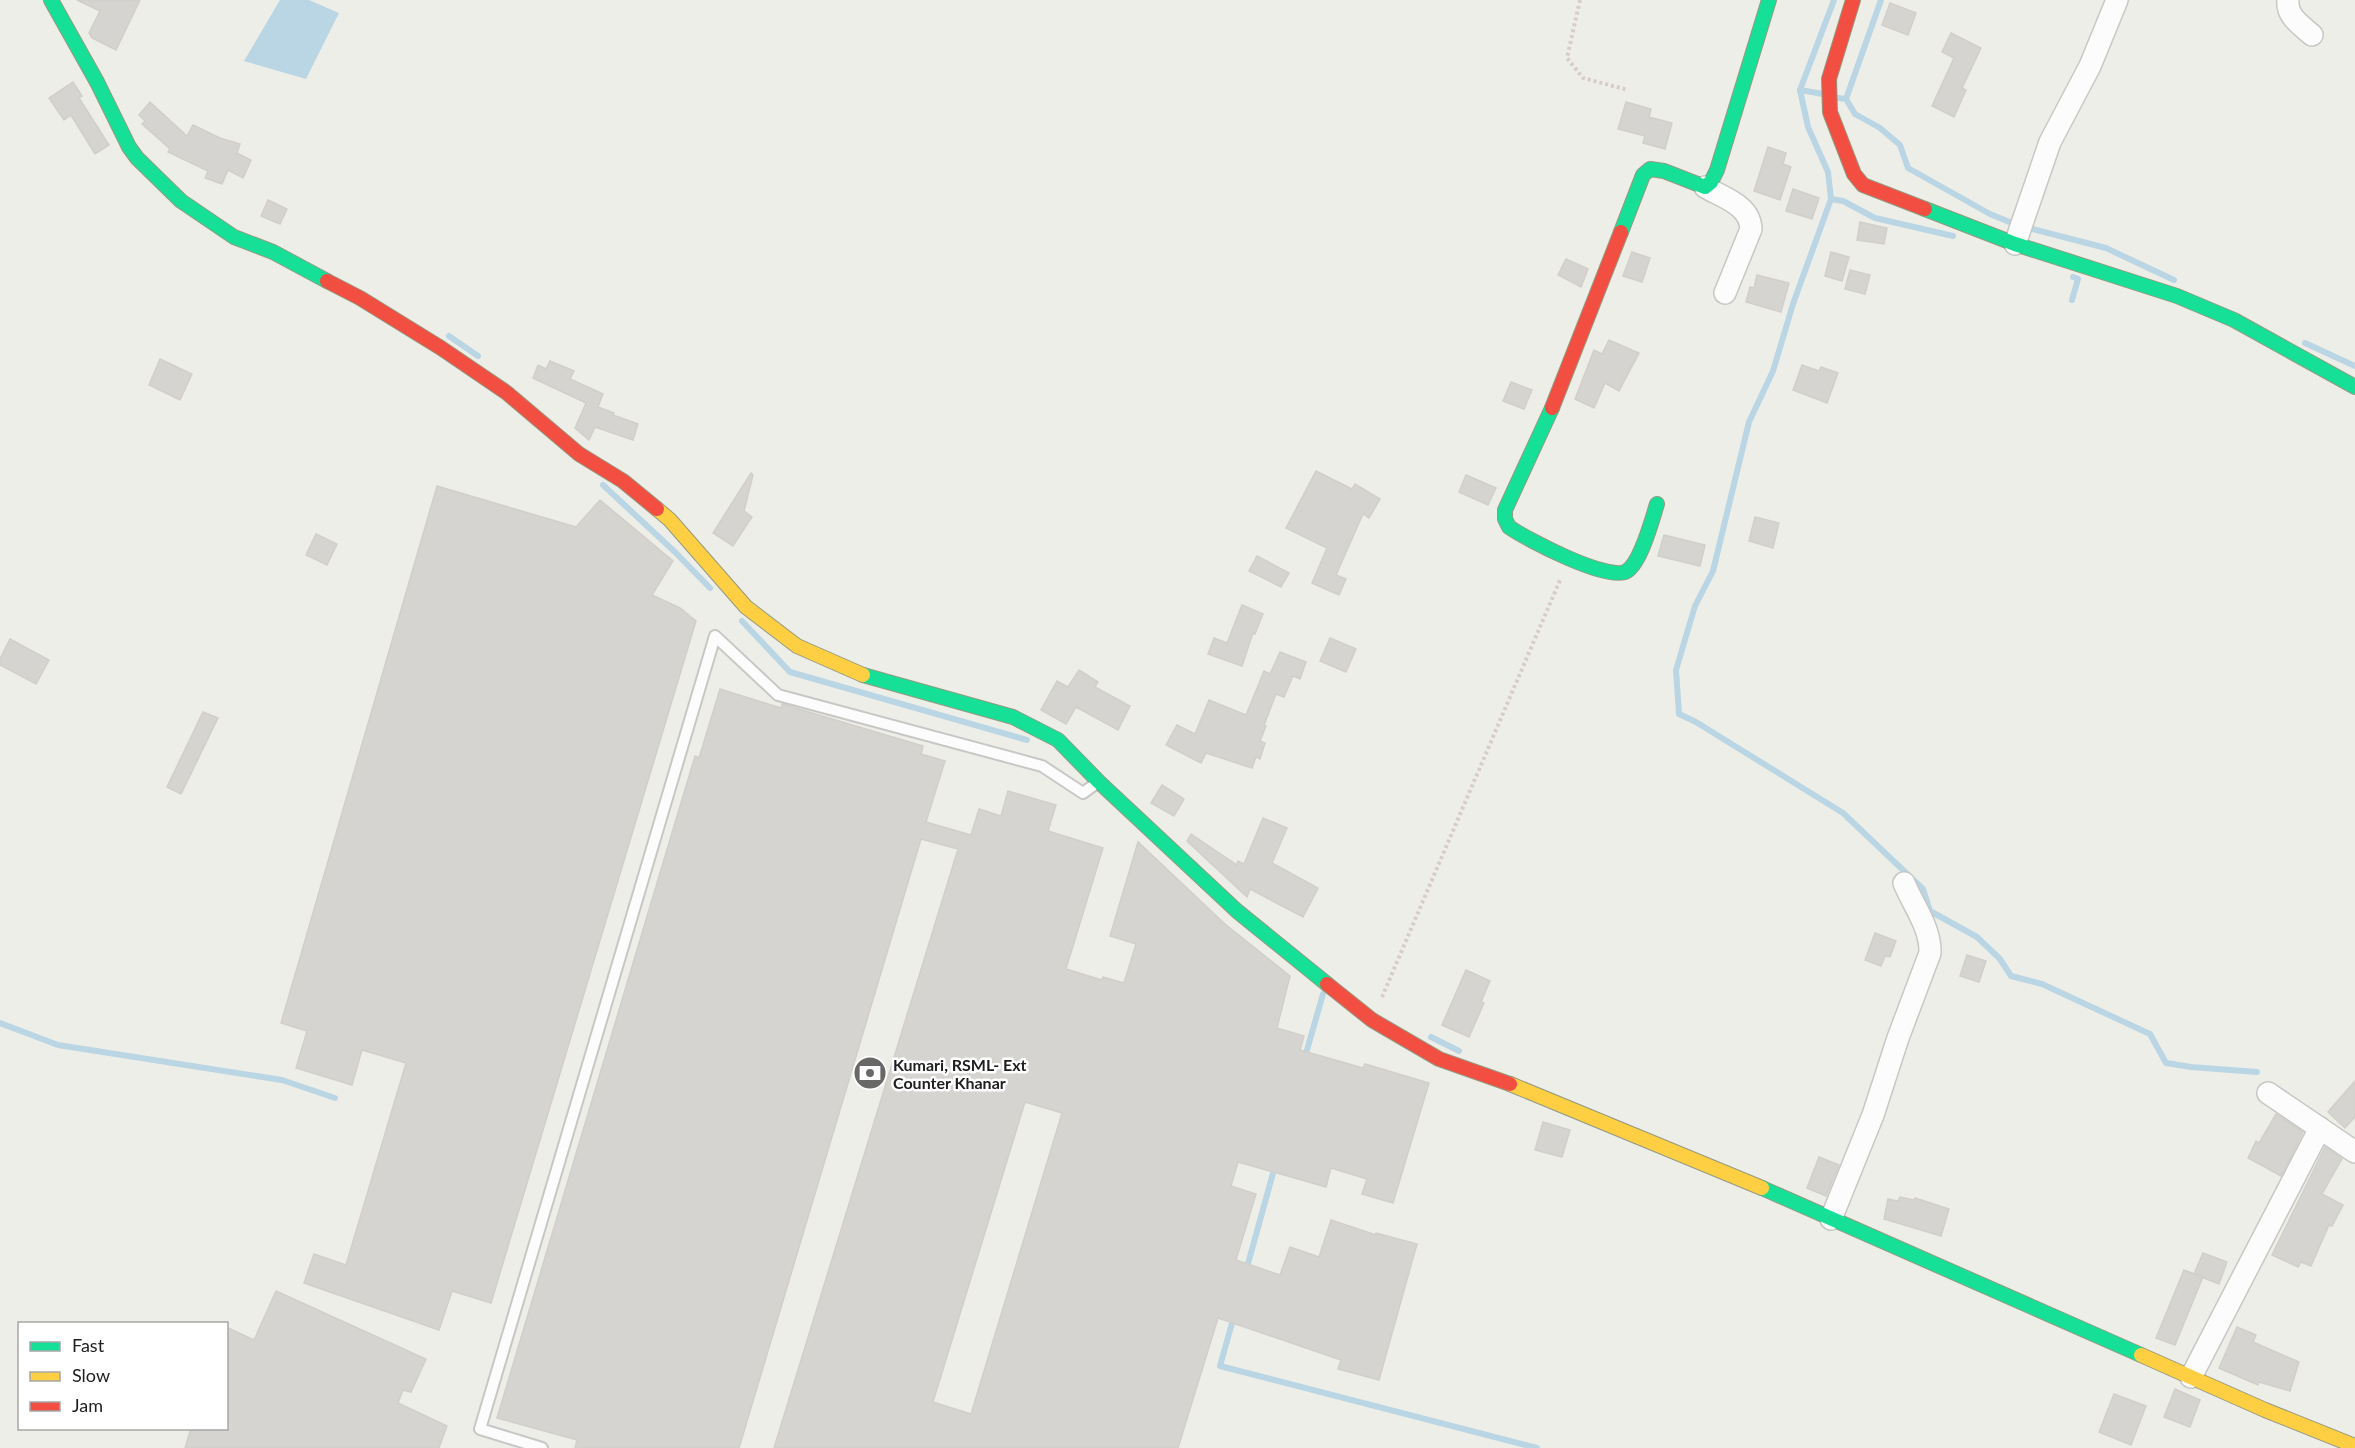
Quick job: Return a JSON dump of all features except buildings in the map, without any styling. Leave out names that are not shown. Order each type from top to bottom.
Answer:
[{"type":"street","points":[[51,0],[136,158],[181,201],[234,237],[273,252],[360,297],[507,393],[579,454],[623,482],[670,520],[746,607],[797,646],[857,673],[1013,717],[1058,740],[1099,782],[1237,911],[1372,1020],[1439,1059],[1743,1180],[2265,1410],[2355,1446]]},
{"type":"street","points":[[1706,187],[1712,182],[1717,170],[1769,0]]},
{"type":"street","points":[[1853,0],[1829,79],[1830,112],[1854,174],[1863,185],[2015,244],[2177,296],[2234,320],[2355,387]]},
{"type":"street","points":[[2015,244],[2050,142],[2090,66],[2117,0]]},
{"type":"street","points":[[2288,0],[2291,16],[2312,35]]},
{"type":"street","points":[[1657,504],[1629,570],[1619,574],[1609,573],[1517,534],[1508,526],[1504,518],[1505,510],[1555,402],[1643,176],[1650,169],[1660,168],[1706,187],[1743,208],[1750,218],[1751,229],[1725,293]]},
{"type":"street","points":[[1831,1219],[1873,1114],[1930,953],[1930,941],[1904,882]]},
{"type":"street","points":[[2268,1093],[2355,1152]]},
{"type":"street","points":[[2191,1377],[2320,1128]]},
{"type":"lane","points":[[542,1448],[480,1429],[715,636],[778,695],[1042,766],[1083,793],[1099,782]]},
{"type":"path","points":[[1580,0],[1567,58],[1583,78],[1628,90]]},
{"type":"path","points":[[1372,1020],[1569,557]]},
{"type":"water","points":[[280,0],[309,0],[339,13],[306,79],[244,61]]},
{"type":"waterway","points":[[1834,0],[1800,90],[1808,127],[1828,172],[1831,199],[1793,304],[1773,371],[1749,422],[1713,571],[1695,606],[1676,670],[1679,714],[1696,722],[1843,813],[1923,889],[1930,911],[1977,937],[2000,959],[2011,976],[2042,984],[2150,1034],[2166,1063],[2257,1072]]},
{"type":"waterway","points":[[1846,99],[1881,0]]},
{"type":"waterway","points":[[1800,90],[1823,94]]},
{"type":"waterway","points":[[1838,98],[1846,99],[1855,114],[1880,128],[1900,145],[1908,168],[1990,214],[2012,223]]},
{"type":"waterway","points":[[1831,199],[1843,201],[1875,218],[1953,236]]},
{"type":"waterway","points":[[2029,228],[2106,248],[2174,280]]},
{"type":"waterway","points":[[2072,300],[2078,279],[2073,277]]},
{"type":"waterway","points":[[449,336],[478,356]]},
{"type":"waterway","points":[[2305,343],[2355,366]]},
{"type":"waterway","points":[[603,485],[710,588]]},
{"type":"waterway","points":[[742,621],[790,672],[1027,740]]},
{"type":"waterway","points":[[1305,1057],[1323,994]]},
{"type":"waterway","points":[[0,1023],[58,1045],[282,1080],[335,1098]]},
{"type":"waterway","points":[[1431,1037],[1459,1051]]},
{"type":"waterway","points":[[1246,1271],[1275,1166]]},
{"type":"waterway","points":[[1234,1316],[1220,1366],[1537,1448]]},
{"type":"traffic: fast","points":[[51,0],[137,158],[181,201],[234,237],[273,252],[327,281]]},
{"type":"traffic: fast","points":[[1621,232],[1643,175],[1650,169],[1664,171],[1705,187],[1711,182],[1717,170],[1769,0]]},
{"type":"traffic: fast","points":[[1925,209],[2015,244],[2177,296],[2234,320],[2355,387]]},
{"type":"traffic: fast","points":[[1552,408],[1505,510],[1505,519],[1509,527],[1568,558],[1587,566],[1618,573],[1627,571],[1637,559],[1657,504]]},
{"type":"traffic: fast","points":[[863,675],[1013,717],[1058,740],[1099,782],[1237,911],[1327,984]]},
{"type":"traffic: fast","points":[[1762,1188],[2141,1355]]},
{"type":"traffic: slow","points":[[657,509],[670,520],[746,607],[797,646],[863,675]]},
{"type":"traffic: slow","points":[[1510,1084],[1762,1188]]},
{"type":"traffic: slow","points":[[2141,1355],[2265,1410],[2355,1446]]},
{"type":"traffic: jam","points":[[1853,0],[1829,79],[1830,112],[1854,174],[1863,185],[1925,209]]},
{"type":"traffic: jam","points":[[1552,408],[1621,232]]},
{"type":"traffic: jam","points":[[327,281],[360,298],[441,348],[507,393],[579,454],[623,481],[657,509]]},
{"type":"traffic: jam","points":[[1327,984],[1372,1020],[1439,1059],[1510,1084]]},
{"type":"place","name":"Kumari, RSML- Ext Counter Khanar","points":[[870,1073]]}]
